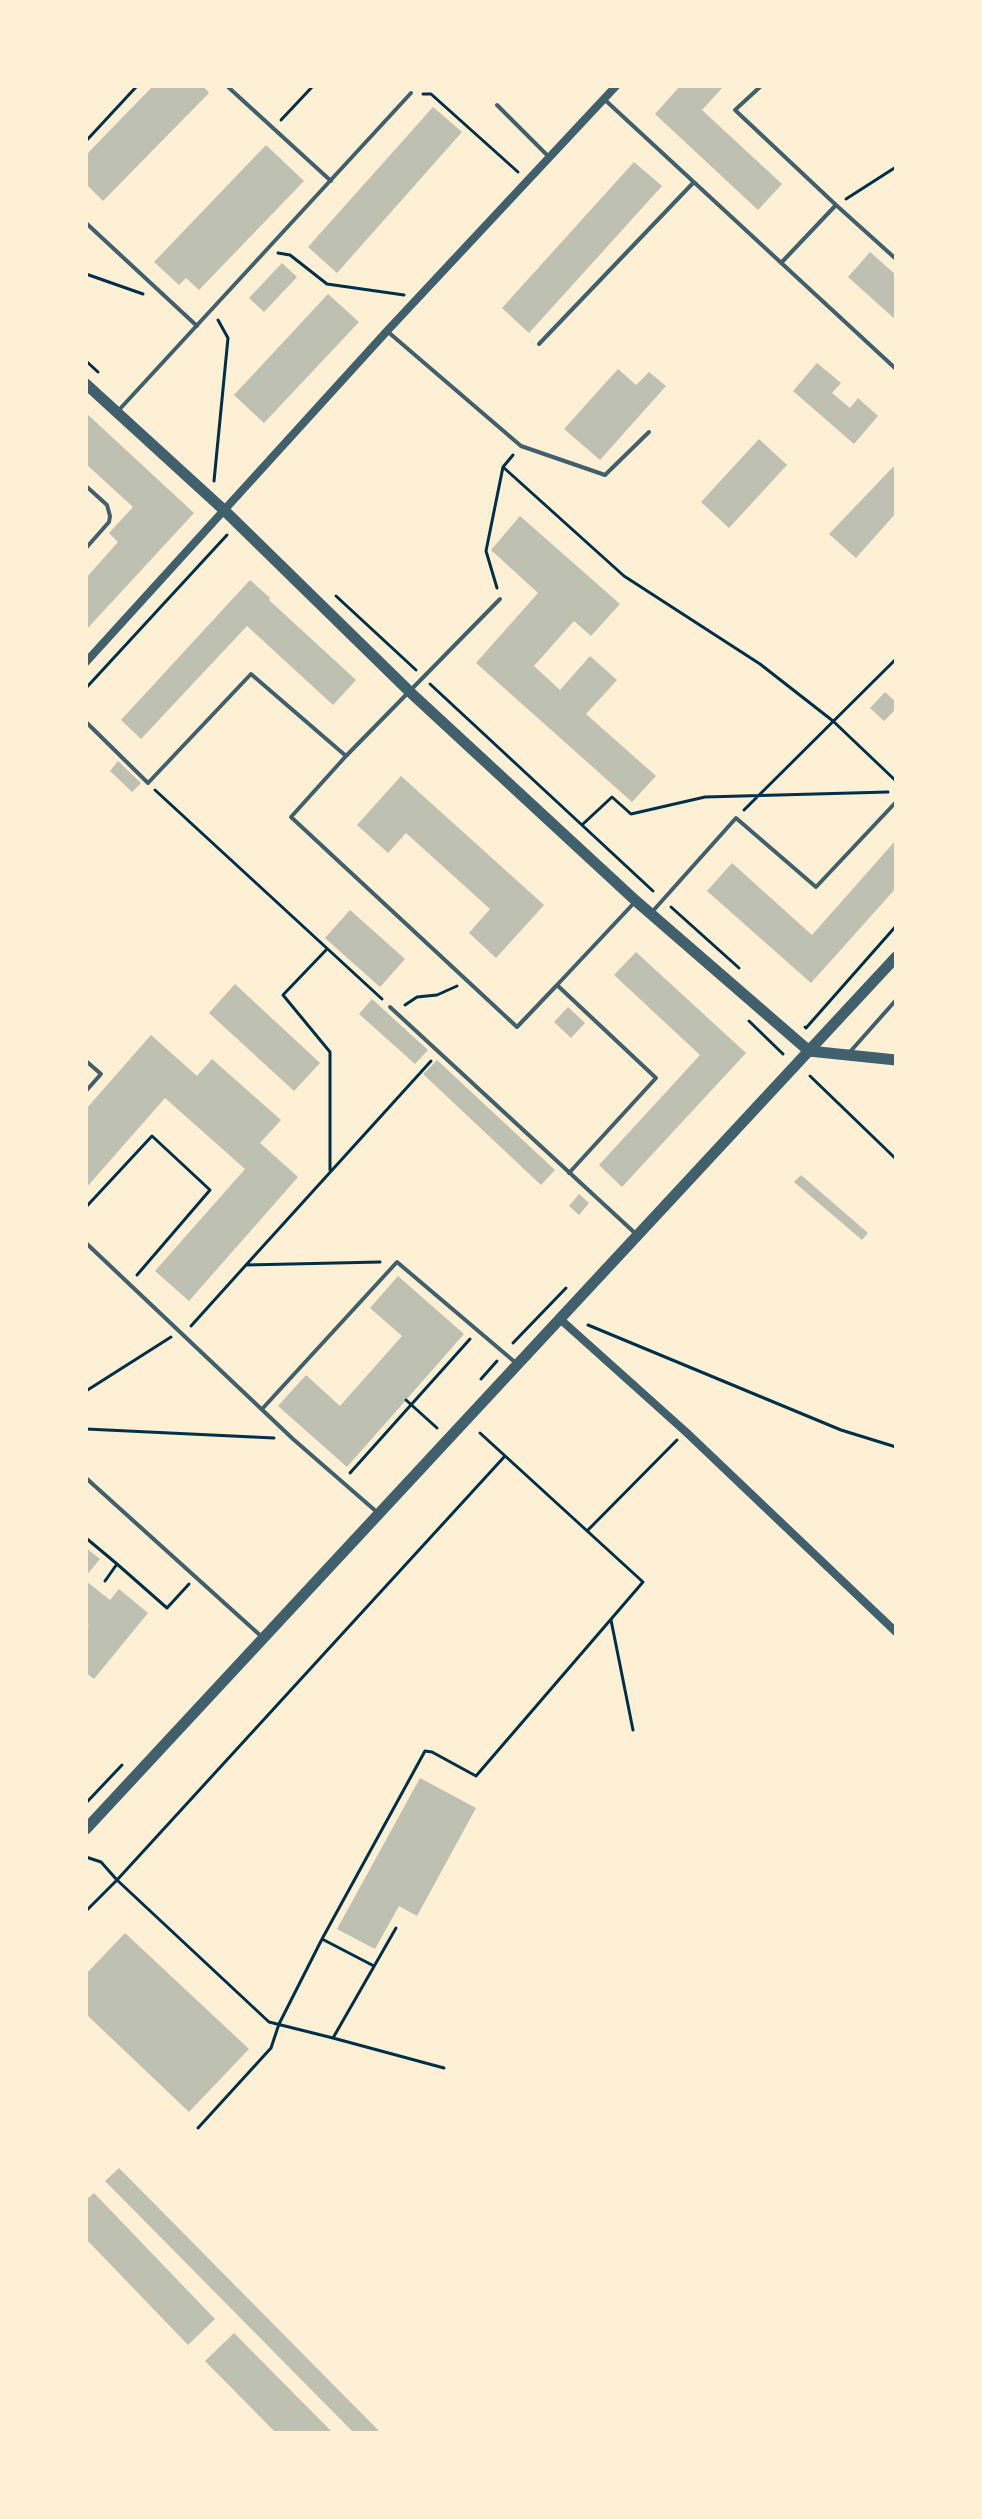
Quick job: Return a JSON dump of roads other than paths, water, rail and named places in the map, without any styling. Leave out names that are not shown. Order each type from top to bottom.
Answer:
[{"type":"street","points":[[88,657],[616,86]]},
{"type":"street","points":[[86,384],[225,511],[410,692],[650,914],[809,1051],[896,1060]]},
{"type":"street","points":[[86,1829],[896,957]]},
{"type":"street","points":[[560,1319],[686,1432],[896,1632]]},
{"type":"lane","points":[[227,86],[331,181]]},
{"type":"lane","points":[[761,86],[735,110],[896,259]]},
{"type":"lane","points":[[117,413],[411,93]]},
{"type":"lane","points":[[604,99],[896,369]]},
{"type":"lane","points":[[497,105],[550,158]]},
{"type":"lane","points":[[539,344],[693,183]]},
{"type":"lane","points":[[781,263],[836,205]]},
{"type":"lane","points":[[86,223],[197,326]]},
{"type":"lane","points":[[387,331],[521,446],[605,475],[649,432]]},
{"type":"lane","points":[[86,486],[107,505],[110,516],[109,522],[86,548]]},
{"type":"lane","points":[[500,599],[346,756],[291,817],[517,1027],[636,901]]},
{"type":"lane","points":[[86,722],[148,783],[251,674],[346,756]]},
{"type":"lane","points":[[650,914],[736,818],[816,887],[896,802]]},
{"type":"lane","points":[[557,985],[656,1078],[569,1173]]},
{"type":"lane","points":[[848,1055],[896,1000]]},
{"type":"lane","points":[[393,1009],[637,1236]]},
{"type":"lane","points":[[86,1061],[101,1074],[86,1091]]},
{"type":"lane","points":[[86,1243],[293,1439],[379,1514]]},
{"type":"lane","points":[[262,1409],[397,1262],[518,1365]]},
{"type":"lane","points":[[86,1478],[264,1638]]}]
